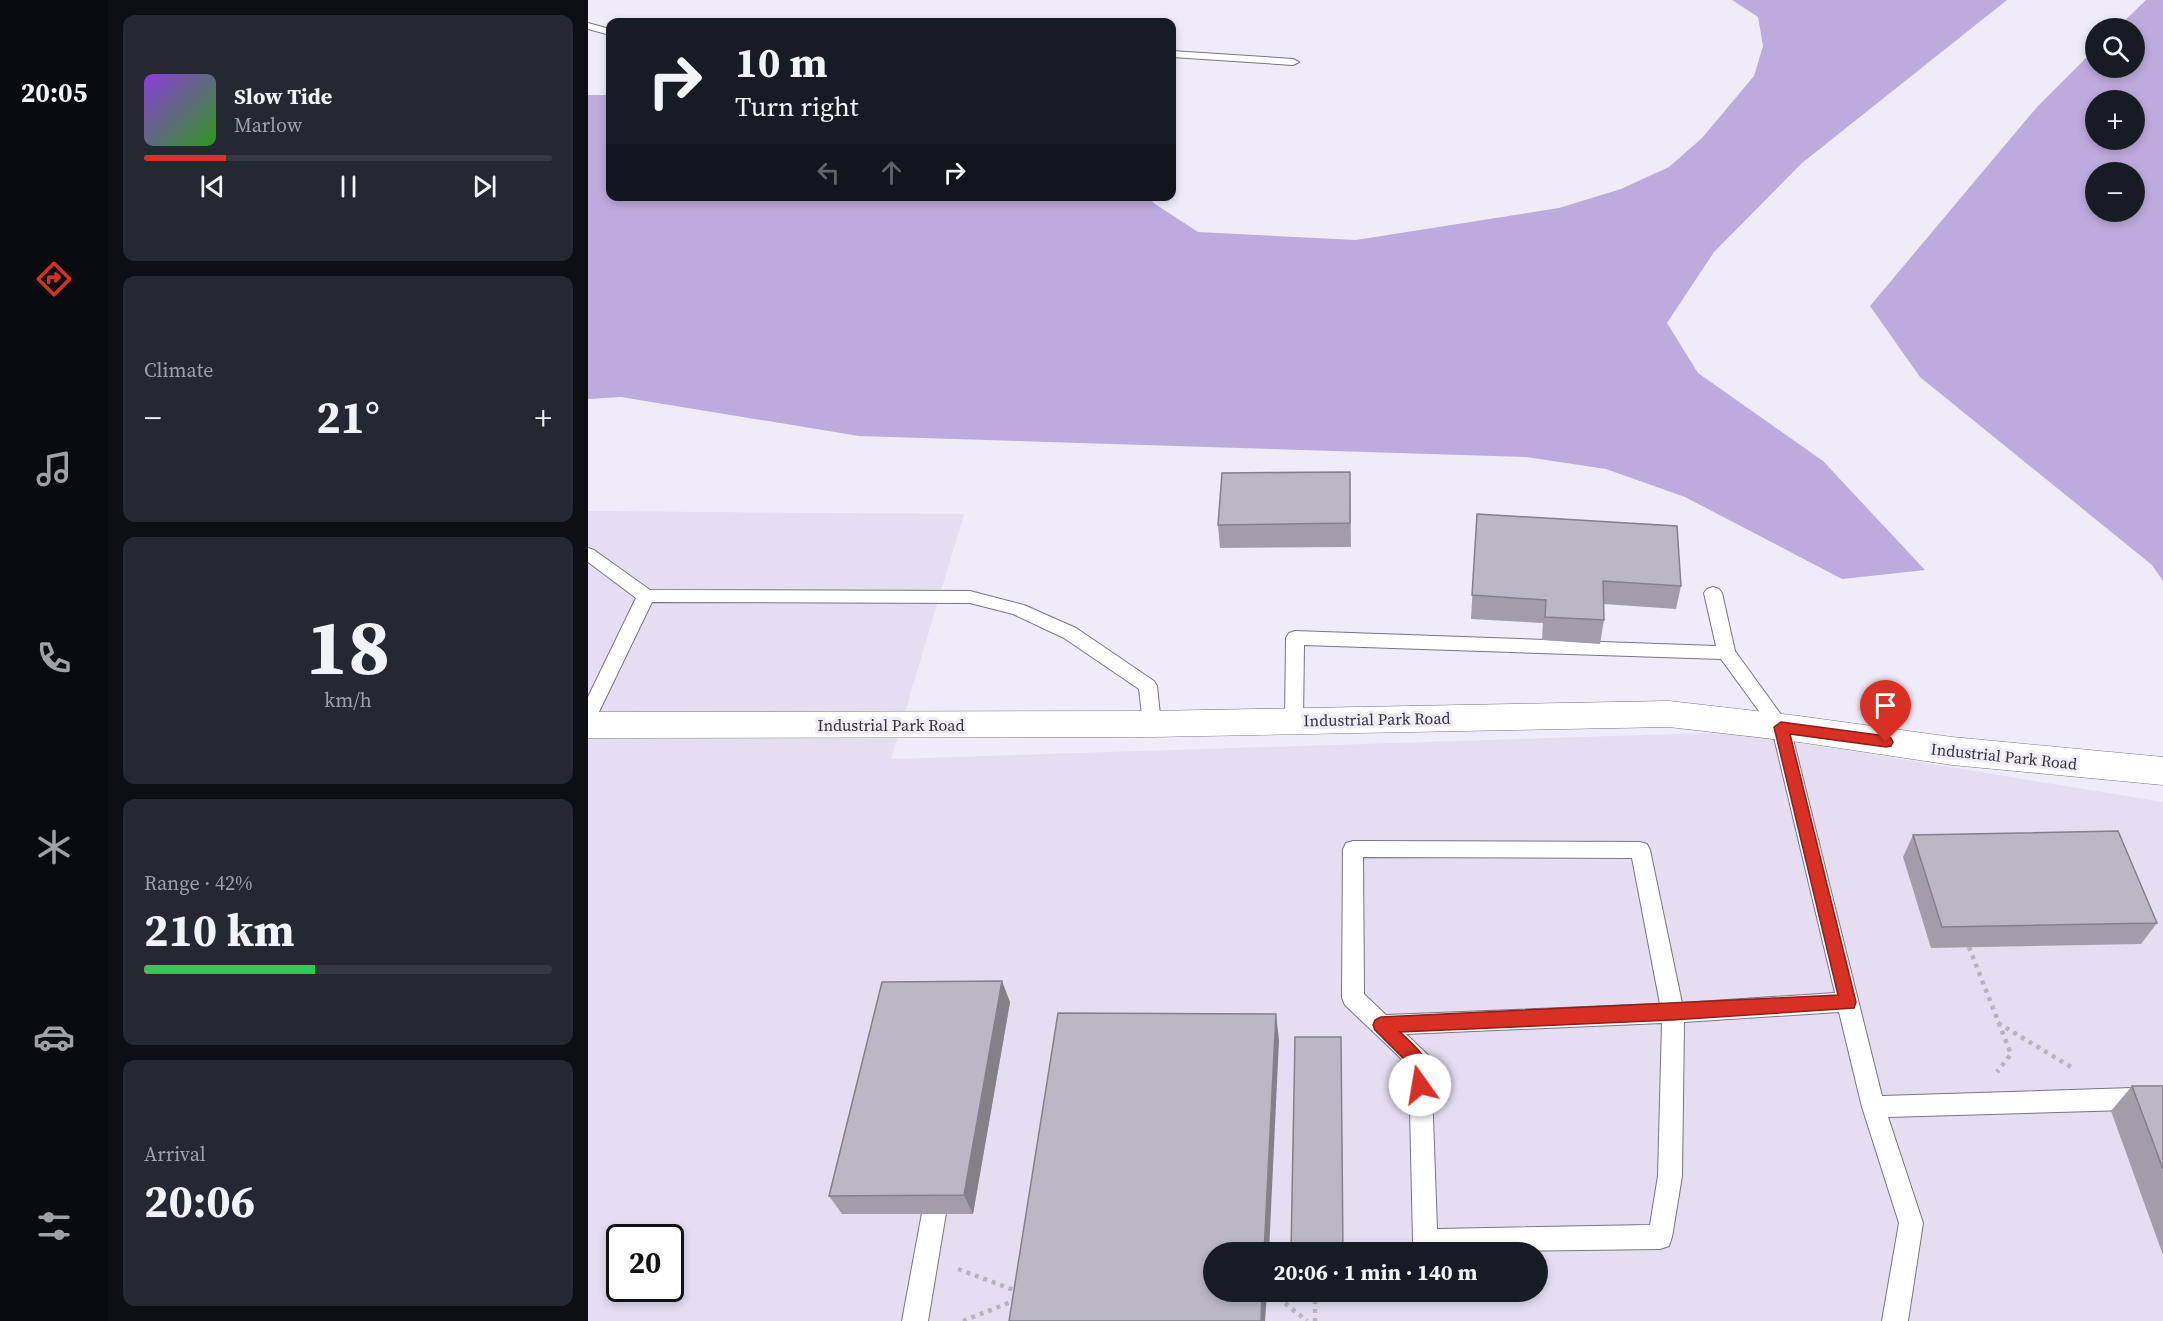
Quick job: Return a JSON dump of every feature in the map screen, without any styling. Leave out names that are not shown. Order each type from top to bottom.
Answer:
[{"type":"street","name":"Industrial Park Road","points":[[588,725],[1152,724],[1669,714],[1952,751],[2163,771]]},
{"type":"lane","points":[[588,26],[606,31]]},
{"type":"lane","points":[[1176,54],[1293,62]]},
{"type":"lane","points":[[588,554],[646,596],[970,597],[1018,609],[1070,633],[1148,686],[1152,724]]},
{"type":"lane","points":[[1713,593],[1726,653],[1781,727],[1873,1107],[1911,1223],[1896,1321]]},
{"type":"lane","points":[[588,716],[646,596]]},
{"type":"lane","points":[[1294,721],[1295,638],[1726,653]]},
{"type":"lane","points":[[1353,849],[1640,850],[1672,1013],[1670,1176],[1660,1237],[1425,1241],[1420,1062],[1353,998],[1353,849]]},
{"type":"lane","points":[[1381,1025],[1672,1013],[1848,1002]]},
{"type":"lane","points":[[1873,1107],[2163,1098]]},
{"type":"lane","points":[[915,1321],[934,1213]]},
{"type":"path","points":[[1969,947],[2011,1054],[1974,1104]]},
{"type":"path","points":[[1998,1023],[2122,1099]]},
{"type":"path","points":[[927,1256],[1028,1296],[963,1321]]},
{"type":"path","points":[[1283,1302],[1307,1321]]},
{"type":"path","points":[[1315,1302],[1315,1321]]},
{"type":"shaded area","points":[[1732,0],[2007,0],[1802,163],[1714,252],[1667,323],[1698,373],[1823,461],[1925,570],[1842,579],[1685,497],[1606,469],[1526,457],[859,436],[621,397],[588,399],[588,95],[606,95],[606,201],[1152,201],[1198,232],[1356,240],[1559,208],[1621,189],[1669,167],[1702,138],[1754,76],[1763,46],[1758,17]]},
{"type":"shaded area","points":[[2146,0],[2163,0],[2163,581],[2152,565],[1920,377],[1870,306],[2037,107],[2085,59],[2085,78],[2145,78],[2145,18],[2127,18]]},
{"type":"shaded area","points":[[588,511],[964,514],[891,759],[1737,732],[2163,802],[2163,1321],[588,1321]]},
{"type":"building","points":[[1350,472],[1350,523],[1218,525],[1222,473]]},
{"type":"building","points":[[1477,514],[1677,526],[1681,586],[1603,581],[1604,620],[1545,617],[1546,600],[1472,595]]},
{"type":"building","points":[[2118,831],[2157,923],[1942,927],[1913,835]]},
{"type":"building","points":[[1002,981],[964,1195],[829,1196],[882,982]]},
{"type":"building","points":[[1058,1013],[1276,1014],[1265,1242],[1203,1242],[1203,1302],[1262,1302],[1261,1321],[1009,1321]]},
{"type":"building","points":[[1295,1037],[1341,1037],[1343,1242],[1291,1242]]},
{"type":"building","points":[[2132,1086],[2163,1086],[2163,1169]]},
{"type":"route","points":[[1420,1085],[1420,1062],[1381,1025],[1672,1013],[1848,1002],[1781,727],[1886,742]]}]
